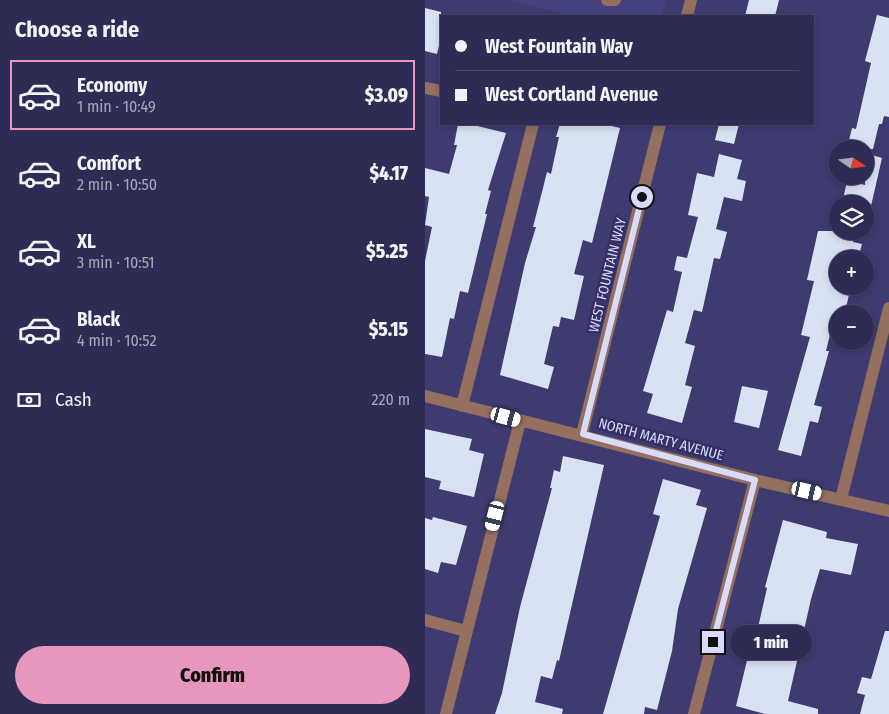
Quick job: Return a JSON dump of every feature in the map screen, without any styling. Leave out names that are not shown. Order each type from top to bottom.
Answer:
[{"type":"street","points":[[607,0],[615,0]]},
{"type":"street","points":[[687,15],[691,0]]},
{"type":"street","points":[[425,88],[440,92]]},
{"type":"street","points":[[462,406],[533,125]]},
{"type":"street","name":"WEST FOUNTAIN WAY","points":[[583,434],[660,125]]},
{"type":"street","points":[[841,499],[889,308]]},
{"type":"street","name":"NORTH MARTY AVENUE","points":[[425,396],[520,421],[583,434],[755,480],[889,511]]},
{"type":"street","points":[[446,714],[520,421]]},
{"type":"street","points":[[694,714],[755,480]]},
{"type":"street","points":[[425,620],[466,630]]},
{"type":"shaded area","points":[[508,0],[666,0],[662,15],[569,15]]},
{"type":"building","points":[[749,0],[779,0],[775,15],[745,15]]},
{"type":"building","points":[[425,8],[441,12],[441,15],[440,41],[437,54],[425,51]]},
{"type":"building","points":[[877,15],[889,18],[889,117],[884,116],[882,124],[879,124],[874,145],[874,140],[849,140],[852,128],[856,129],[871,63],[865,61]]},
{"type":"building","points":[[458,125],[473,125],[506,133],[488,190],[491,191],[485,214],[487,214],[468,293],[460,291],[454,319],[450,318],[442,357],[425,354],[425,261],[432,227],[425,225],[429,197],[425,196],[425,168],[449,174],[457,145],[454,145]]},
{"type":"building","points":[[560,125],[607,125],[620,128],[592,243],[583,240],[574,274],[584,276],[574,320],[561,317],[559,327],[553,326],[544,364],[554,367],[548,389],[500,375],[525,263],[536,227],[533,227],[547,172],[551,174],[559,137],[556,137]]},
{"type":"building","points":[[719,125],[739,125],[734,144],[715,140]]},
{"type":"building","points":[[719,154],[742,160],[737,179],[746,181],[742,201],[724,197],[716,229],[727,232],[720,259],[714,258],[702,312],[694,310],[685,343],[695,346],[685,385],[692,387],[682,423],[647,413],[653,394],[643,391],[667,310],[673,312],[682,272],[674,270],[677,256],[687,258],[698,217],[688,215],[697,173],[714,177]]},
{"type":"building","points":[[874,156],[882,158],[874,195],[844,195],[846,185],[874,185]]},
{"type":"building","points":[[818,231],[829,231],[829,240],[853,240],[853,242],[862,244],[860,250],[829,250],[829,295],[849,295],[847,305],[829,305],[829,339],[826,351],[829,351],[814,405],[822,407],[818,423],[810,421],[801,456],[778,450],[810,337],[801,335],[814,281],[807,280]]},
{"type":"building","points":[[742,386],[768,391],[759,428],[734,422]]},
{"type":"building","points":[[425,429],[472,439],[469,450],[484,454],[474,497],[439,489],[441,481],[425,477]]},
{"type":"building","points":[[563,456],[604,465],[559,661],[557,660],[552,679],[541,676],[535,702],[563,709],[562,714],[495,714],[502,693],[520,607],[552,488],[550,488],[554,470],[560,472]]},
{"type":"building","points":[[663,479],[701,490],[696,505],[707,508],[678,609],[672,651],[657,710],[645,707],[644,714],[603,714],[660,516],[653,514]]},
{"type":"building","points":[[433,517],[467,526],[456,565],[441,562],[438,573],[425,569],[425,518],[432,520]]},
{"type":"building","points":[[783,520],[827,532],[826,538],[858,544],[851,575],[820,569],[811,599],[788,701],[818,709],[818,714],[765,714],[736,706],[751,644],[754,645],[767,588],[765,587]]},
{"type":"building","points":[[885,631],[889,631],[889,714],[860,714],[865,695],[857,693],[862,677],[871,679]]},
{"type":"route","points":[[642,197],[583,434],[755,480],[713,642]]}]
